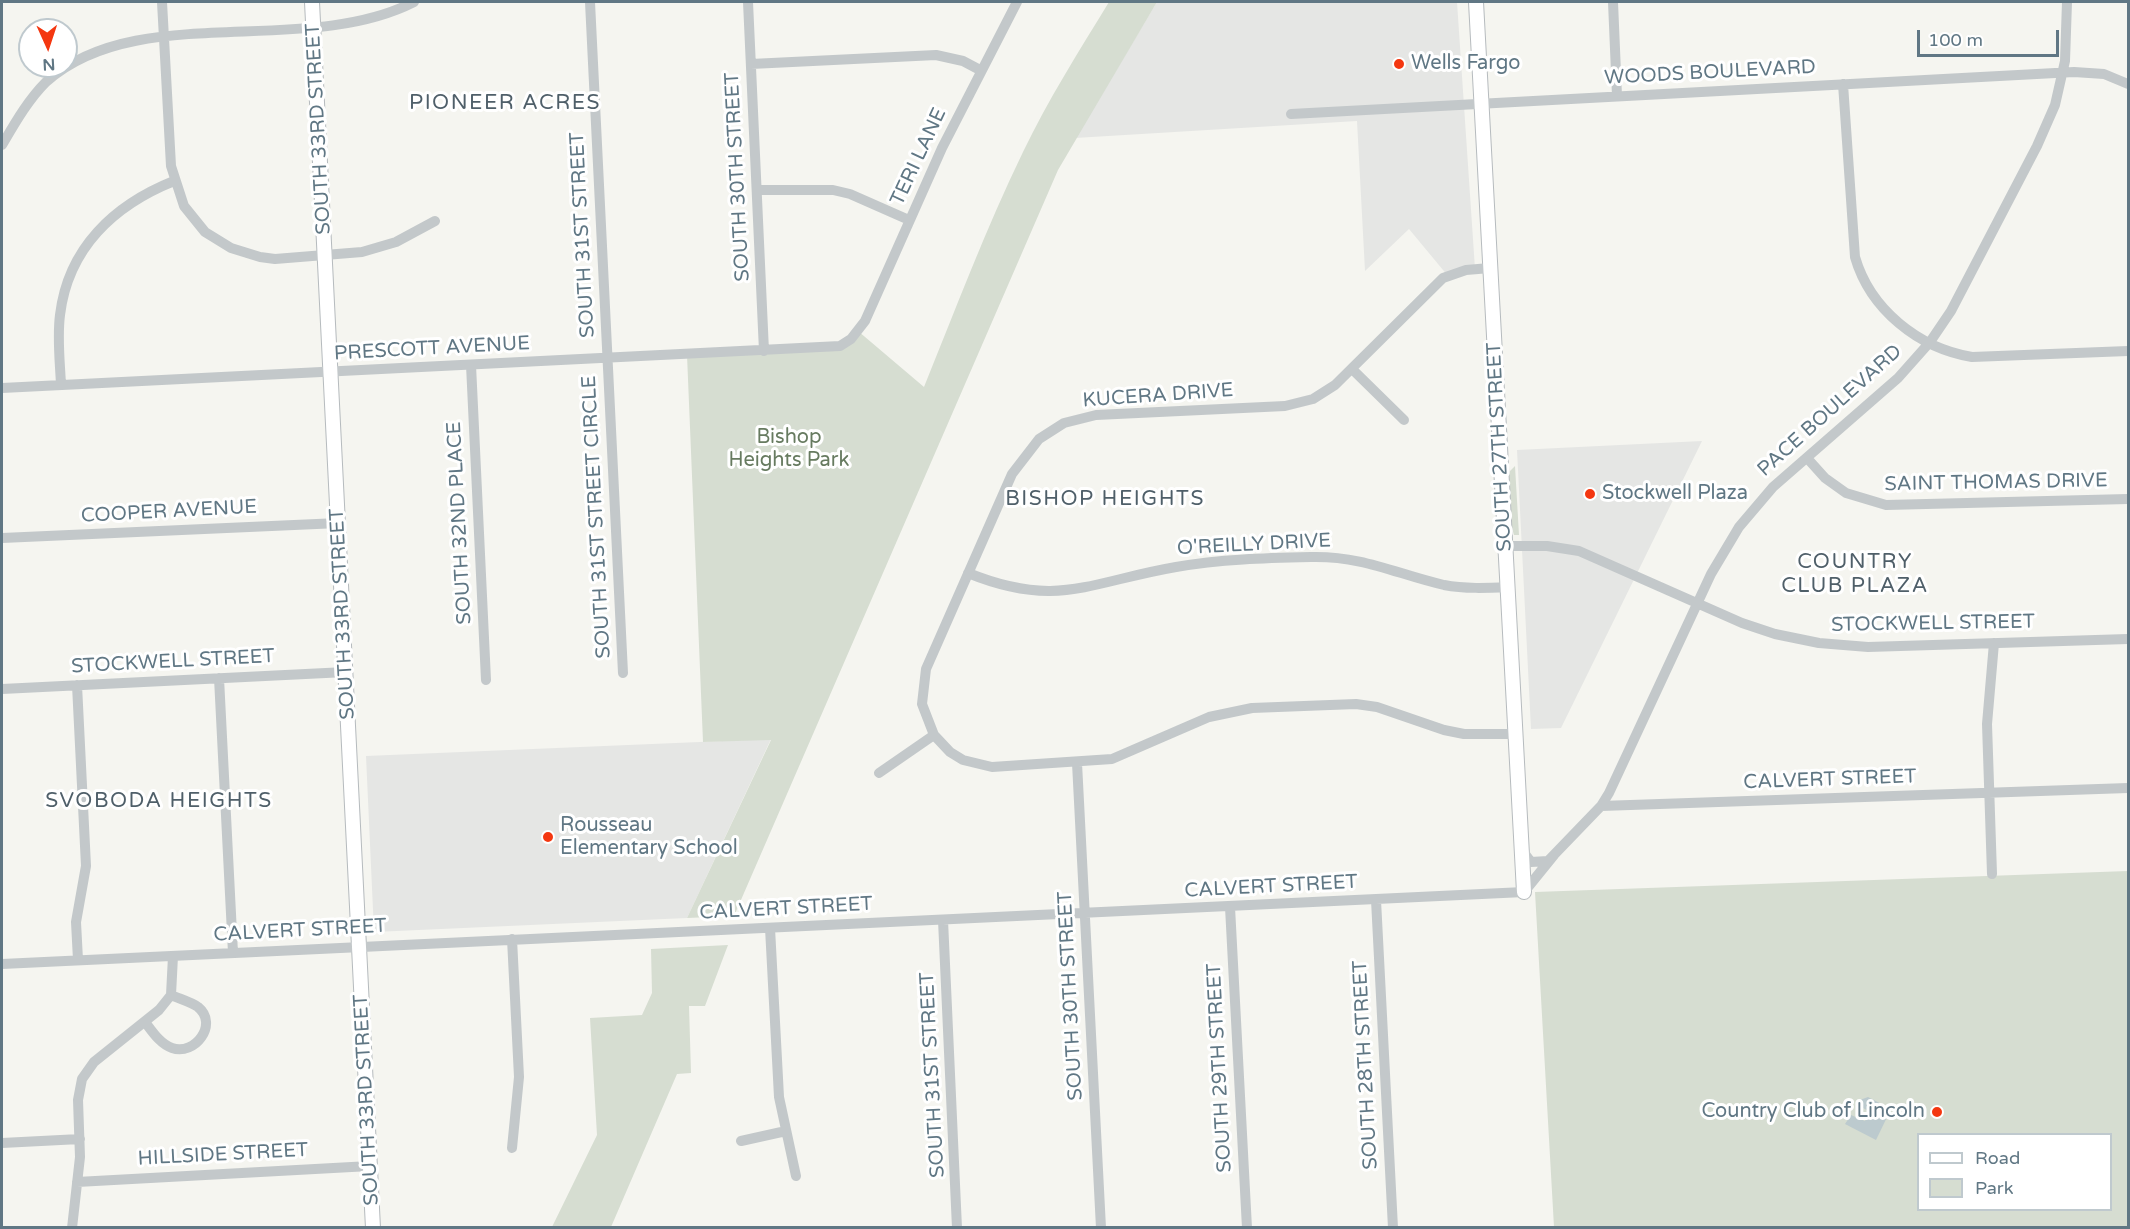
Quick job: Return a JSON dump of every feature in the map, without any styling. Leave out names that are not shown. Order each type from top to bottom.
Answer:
[{"type":"main road","name":"SOUTH 33RD STREET","points":[[312,2],[373,1227]]},
{"type":"main road","name":"SOUTH 27TH STREET","points":[[1476,2],[1524,892]]},
{"type":"street","points":[[162,2],[174,181],[193,219],[206,232],[231,248],[275,259],[325,256],[379,248],[435,221]]},
{"type":"street","points":[[2,145],[35,94],[60,70],[94,50],[114,43],[164,36],[362,21],[414,2]]},
{"type":"street","name":"SOUTH 31ST STREET","points":[[590,2],[607,358]]},
{"type":"street","name":"SOUTH 30TH STREET","points":[[748,2],[764,351]]},
{"type":"street","name":"TERI LANE","points":[[858,331],[865,321],[909,220],[980,70],[1017,2]]},
{"type":"street","points":[[1613,2],[1617,96]]},
{"type":"street","name":"PACE BOULEVARD","points":[[1601,806],[1719,558],[1739,527],[1773,487],[1892,384],[1930,342],[1959,297],[2037,146],[2055,105],[2064,72],[2067,47],[2067,2]]},
{"type":"street","points":[[751,64],[936,55],[963,61],[980,70]]},
{"type":"street","name":"WOODS BOULEVARD","points":[[1291,114],[2064,72],[2104,74],[2128,84]]},
{"type":"street","points":[[1843,84],[1851,227],[1864,284],[1881,308],[1904,327],[1930,342],[1950,352],[1972,357],[2128,351]]},
{"type":"street","points":[[61,385],[60,314],[64,293],[77,260],[93,236],[112,215],[147,191],[174,181]]},
{"type":"street","points":[[757,190],[833,190],[850,194],[909,220]]},
{"type":"street","name":"KUCERA DRIVE","points":[[934,735],[922,704],[922,681],[1019,462],[1028,450],[1051,430],[1078,418],[1096,415],[1299,404],[1326,392],[1352,369],[1433,285],[1454,273],[1490,268]]},
{"type":"street","name":"PRESCOTT AVENUE","points":[[2,388],[840,346],[858,331]]},
{"type":"street","name":"SOUTH 31ST STREET CIRCLE","points":[[607,358],[624,673]]},
{"type":"street","name":"SOUTH 32ND PLACE","points":[[471,365],[486,680]]},
{"type":"street","points":[[1352,369],[1404,420]]},
{"type":"street","name":"SAINT THOMAS DRIVE","points":[[1807,458],[1825,478],[1846,493],[1886,505],[2128,499]]},
{"type":"street","name":"COOPER AVENUE","points":[[2,538],[339,523]]},
{"type":"street","name":"STOCKWELL STREET","points":[[1505,546],[1547,546],[1579,551],[1697,603],[1775,634],[1820,643],[1868,647],[2128,639]]},
{"type":"street","name":"O'REILLY DRIVE","points":[[968,573],[1015,589],[1059,592],[1207,562],[1337,557],[1377,564],[1447,585],[1508,587]]},
{"type":"street","points":[[1992,874],[1988,702],[1994,643]]},
{"type":"street","name":"STOCKWELL STREET","points":[[2,689],[346,672]]},
{"type":"street","points":[[219,678],[233,953]]},
{"type":"street","points":[[77,685],[86,867],[76,922],[78,960]]},
{"type":"street","points":[[879,772],[934,735],[950,752],[977,765],[992,767],[1077,763],[1112,759],[1209,717],[1252,708],[1356,704],[1397,713],[1434,727],[1464,734],[1515,734]]},
{"type":"street","name":"SOUTH 30TH STREET","points":[[1077,763],[1101,1227]]},
{"type":"street","name":"CALVERT STREET","points":[[1601,806],[2128,788]]},
{"type":"street","points":[[1524,892],[1554,855],[1601,806]]},
{"type":"street","points":[[1521,847],[1527,859],[1534,863],[1542,864],[1554,855]]},
{"type":"street","name":"CALVERT STREET","points":[[2,964],[1524,892]]},
{"type":"street","name":"SOUTH 28TH STREET","points":[[1376,900],[1393,1227]]},
{"type":"street","name":"SOUTH 29TH STREET","points":[[1230,907],[1247,1227]]},
{"type":"street","name":"SOUTH 31ST STREET","points":[[943,920],[957,1227]]},
{"type":"street","points":[[770,928],[776,1073],[796,1176]]},
{"type":"street","points":[[512,939],[519,1077],[512,1148]]},
{"type":"street","points":[[72,1227],[78,1182],[80,1139],[78,1100],[82,1079],[94,1062],[145,1022],[171,995],[173,956]]},
{"type":"street","points":[[145,1022],[170,1047],[184,1049],[198,1043],[205,1030],[204,1015],[199,1008],[171,995]]},
{"type":"street","points":[[741,1141],[786,1131]]},
{"type":"street","points":[[2,1143],[80,1139]]},
{"type":"street","name":"HILLSIDE STREET","points":[[78,1182],[370,1166]]},
{"type":"shaded area","points":[[1157,2],[1457,2],[1475,269],[1448,276],[1409,229],[1365,271],[1357,121],[1075,138]]},
{"type":"shaded area","points":[[1702,441],[1561,728],[1531,729],[1517,450]]},
{"type":"shaded area","name":"Rousseau Elementary School","points":[[771,739],[687,918],[374,932],[366,756]]},
{"type":"shaded area","points":[[1868,1097],[1891,1109],[1876,1140],[1845,1124],[1851,1115],[1865,1121],[1870,1112],[1858,1105],[1857,1101]]},
{"type":"green space","name":"Bishop Heights Park","points":[[1109,2],[1157,2],[1058,170],[734,916],[687,918],[771,740],[703,742],[687,355],[828,348],[858,331],[924,387],[1009,181],[1053,95]]},
{"type":"green space","points":[[1515,466],[1519,535],[1514,535],[1511,525],[1508,476]]},
{"type":"green space","name":"Country Club of Lincoln","points":[[2128,871],[2128,1227],[1554,1227],[1535,892]]},
{"type":"green space","points":[[728,945],[705,1006],[689,1006],[691,1073],[677,1074],[611,1227],[552,1227],[597,1135],[590,1018],[642,1015],[652,993],[651,949]]},
{"type":"place","name":"Wells Fargo","points":[[1399,64]]},
{"type":"place","name":"Stockwell Plaza","points":[[1590,494]]},
{"type":"place","name":"Rousseau Elementary School","points":[[548,837]]},
{"type":"place","name":"Country Club of Lincoln","points":[[1937,1112]]},
{"type":"district","name":"PIONEER ACRES","points":[[505,103]]},
{"type":"district","name":"BISHOP HEIGHTS","points":[[1105,499]]},
{"type":"district","name":"COUNTRY CLUB PLAZA","points":[[1855,574]]},
{"type":"district","name":"SVOBODA HEIGHTS","points":[[159,801]]}]
